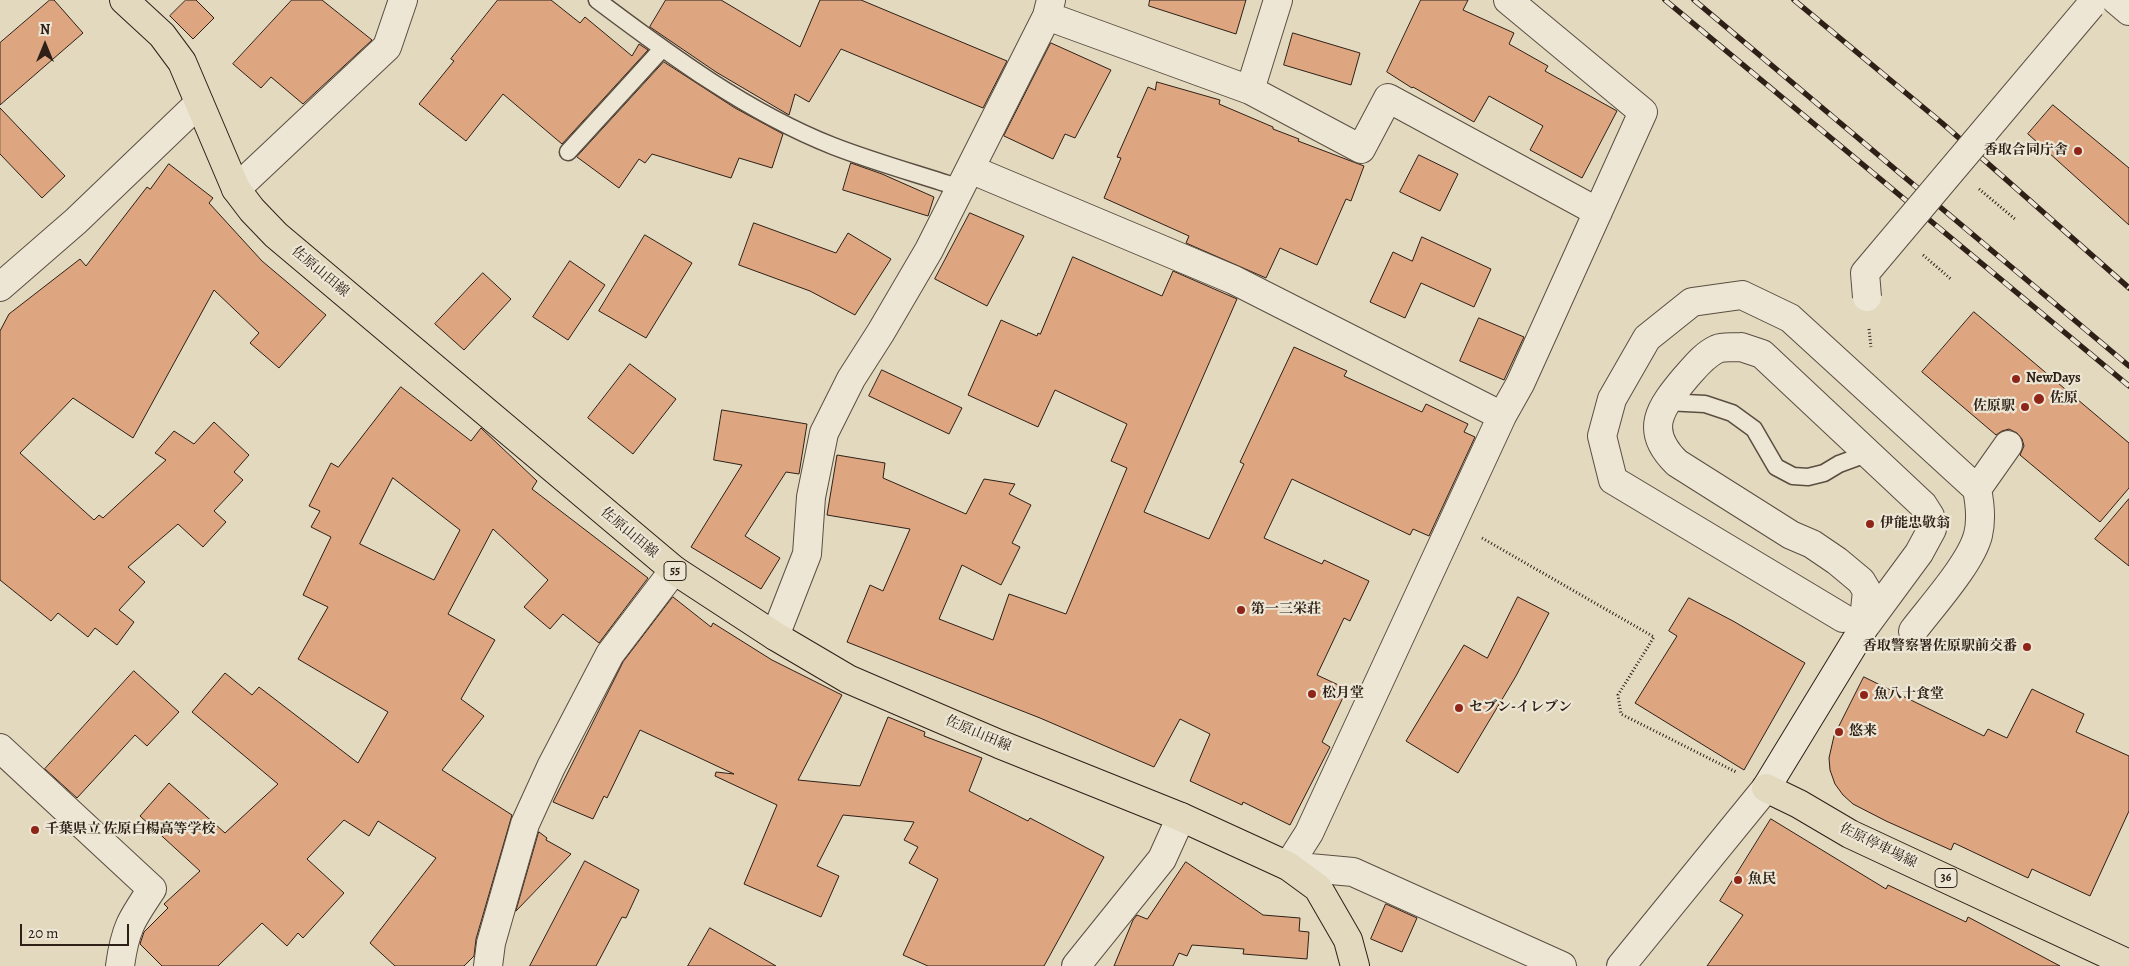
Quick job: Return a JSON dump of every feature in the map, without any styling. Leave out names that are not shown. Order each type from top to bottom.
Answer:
[{"type":"main road","name":"佐原山田線","points":[[124,0],[162,35],[182,62],[236,188],[252,210],[276,235],[674,570],[775,636],[848,678],[999,744],[1181,818],[1288,866],[1318,888],[1348,940],[1355,966]]},
{"type":"main road","name":"佐原停車場線","points":[[1766,788],[1850,834],[2129,964]]},
{"type":"street","points":[[236,188],[387,46],[403,0]]},
{"type":"street","points":[[1250,90],[1278,0]]},
{"type":"street","points":[[1508,0],[1643,112],[1520,384],[1502,416],[1309,833],[1288,866],[1353,872],[1562,966]]},
{"type":"street","points":[[1867,297],[1865,273],[2103,2],[2129,11]]},
{"type":"street","points":[[775,636],[807,554],[811,497],[824,433],[851,380],[929,250],[1049,8],[1250,90],[1361,149],[1388,98],[1598,212]]},
{"type":"street","points":[[0,287],[76,221],[199,103]]},
{"type":"street","points":[[965,178],[1234,280],[1502,416]]},
{"type":"street","points":[[1853,624],[1613,480],[1602,436],[1612,399],[1647,338],[1692,302],[1742,295],[1790,318],[1870,382],[1977,489],[1981,509],[1978,536],[1968,557],[1913,631]]},
{"type":"street","points":[[1621,966],[1766,788],[1853,624],[1867,591],[1862,581],[1837,561],[1812,544],[1791,535],[1677,463],[1664,451],[1659,439],[1658,417],[1666,402],[1701,360],[1719,348],[1740,347],[1762,354],[1923,504],[1930,516],[1932,529],[1912,562],[1853,624]]},
{"type":"street","points":[[1977,489],[2008,445]]},
{"type":"street","points":[[1837,561],[1858,570],[1876,573],[1888,572],[1912,562]]},
{"type":"street","points":[[488,966],[491,943],[525,824],[551,767],[610,654],[674,570]]},
{"type":"street","points":[[0,748],[152,889],[131,920],[124,941],[120,966]]},
{"type":"street","points":[[1076,966],[1162,859],[1181,818]]},
{"type":"lane","points":[[597,0],[662,49],[751,106],[832,146],[965,178]]},
{"type":"lane","points":[[568,152],[662,49]]},
{"type":"lane","points":[[1666,402],[1705,404],[1732,413],[1754,429],[1776,467],[1793,476],[1808,477],[1824,473],[1839,464],[1869,453]]},
{"type":"path","points":[[1978,188],[2015,219]]},
{"type":"path","points":[[1922,255],[1952,280]]},
{"type":"path","points":[[1867,297],[1870,382]]},
{"type":"path","points":[[1453,522],[1654,637],[1618,696],[1621,714],[1766,788]]},
{"type":"building","points":[[50,0],[54,0],[83,33],[0,105],[0,43]]},
{"type":"building","points":[[186,0],[196,0],[214,18],[193,39],[170,16]]},
{"type":"building","points":[[292,0],[322,0],[372,40],[303,104],[271,77],[261,88],[233,64]]},
{"type":"building","points":[[498,0],[551,0],[580,23],[585,17],[632,56],[639,44],[648,50],[562,144],[503,94],[466,141],[419,104],[454,61],[451,59]]},
{"type":"building","points":[[666,0],[721,0],[800,47],[820,0],[861,0],[1007,61],[983,108],[841,49],[809,102],[795,94],[789,115],[716,72],[650,27]]},
{"type":"building","points":[[1150,0],[1246,0],[1236,34],[1149,6]]},
{"type":"building","points":[[1421,0],[1468,0],[1463,10],[1514,33],[1509,44],[1548,66],[1545,71],[1617,111],[1582,178],[1530,150],[1543,126],[1489,96],[1474,122],[1387,72]]},
{"type":"building","points":[[1293,33],[1360,53],[1351,85],[1284,65]]},
{"type":"building","points":[[1051,43],[1111,70],[1075,138],[1065,134],[1053,159],[1004,136]]},
{"type":"building","points":[[664,62],[735,108],[783,134],[772,168],[739,158],[731,178],[652,154],[645,163],[639,159],[619,188],[577,157]]},
{"type":"building","points":[[1157,82],[1220,100],[1219,104],[1299,139],[1298,141],[1364,166],[1351,201],[1346,199],[1317,265],[1280,248],[1266,278],[1186,243],[1189,236],[1104,198],[1121,158],[1117,157],[1148,87],[1155,90]]},
{"type":"building","name":"香取合同庁舎","points":[[2053,105],[2129,168],[2129,225],[2028,134]]},
{"type":"building","points":[[0,108],[65,176],[42,198],[0,154]]},
{"type":"building","points":[[1419,155],[1458,174],[1440,211],[1400,192]]},
{"type":"building","points":[[851,163],[882,174],[934,197],[928,216],[843,190]]},
{"type":"building","points":[[169,164],[213,198],[209,203],[262,261],[326,315],[279,368],[250,343],[259,333],[214,290],[133,438],[73,398],[20,453],[94,520],[99,515],[103,518],[166,460],[155,453],[174,431],[194,444],[214,422],[249,455],[234,472],[243,480],[214,511],[226,522],[203,547],[178,524],[128,567],[145,582],[119,610],[134,622],[117,645],[95,628],[88,637],[58,613],[51,621],[0,580],[0,331],[9,314],[80,259],[86,266],[147,187],[150,189]]},
{"type":"building","points":[[970,213],[1024,236],[987,306],[935,279]]},
{"type":"building","points":[[754,223],[836,253],[848,233],[891,259],[855,315],[810,291],[739,265]]},
{"type":"building","points":[[645,235],[692,263],[646,338],[599,311]]},
{"type":"building","points":[[1422,237],[1491,269],[1474,307],[1421,283],[1405,318],[1370,302],[1393,252],[1412,261]]},
{"type":"building","points":[[1073,257],[1162,296],[1173,271],[1237,299],[1144,512],[1209,539],[1244,464],[1240,462],[1294,347],[1347,371],[1344,376],[1422,412],[1426,404],[1468,424],[1464,432],[1475,437],[1429,536],[1413,529],[1410,535],[1292,479],[1264,538],[1322,564],[1324,560],[1369,581],[1350,621],[1344,618],[1317,675],[1347,689],[1322,742],[1330,747],[1290,825],[1243,802],[1242,805],[1190,781],[1210,734],[1180,719],[1154,767],[1040,718],[847,642],[870,585],[883,591],[910,529],[827,515],[837,455],[885,463],[883,478],[966,514],[984,479],[1015,484],[1009,494],[1031,505],[1012,543],[1020,547],[1001,585],[962,565],[939,619],[993,640],[1009,594],[1066,614],[1127,468],[1111,461],[1127,424],[1055,390],[1038,427],[968,395],[1001,320],[1037,336],[1038,333],[1040,334]]},
{"type":"building","points":[[570,261],[605,285],[568,340],[533,317]]},
{"type":"building","points":[[483,273],[511,299],[464,350],[435,324]]},
{"type":"building","name":"佐原駅","points":[[1974,312],[2129,443],[2129,488],[2100,522],[2020,455],[2024,446],[2022,439],[2017,433],[2009,429],[1996,435],[1922,372]]},
{"type":"building","points":[[1479,318],[1524,337],[1504,380],[1460,361]]},
{"type":"building","points":[[630,364],[676,399],[633,454],[588,418]]},
{"type":"building","points":[[882,370],[962,408],[949,434],[869,396]]},
{"type":"building","points":[[401,387],[471,441],[481,428],[537,481],[532,489],[648,578],[599,643],[563,614],[550,629],[524,607],[548,580],[493,529],[448,614],[495,640],[461,699],[484,716],[442,770],[512,815],[476,939],[474,956],[464,966],[395,966],[370,943],[436,858],[378,821],[369,836],[344,820],[307,859],[344,893],[303,938],[298,933],[287,946],[262,923],[218,966],[162,966],[140,944],[144,932],[168,908],[164,904],[200,871],[140,816],[169,783],[225,833],[278,784],[192,712],[225,673],[252,695],[259,687],[358,763],[388,712],[298,659],[328,607],[303,595],[331,537],[311,527],[320,511],[309,506],[331,463],[338,467]],"holes":[[[393,478],[460,530],[434,580],[360,544]]]},
{"type":"building","points":[[722,410],[807,424],[799,474],[786,472],[745,536],[780,558],[761,589],[691,547],[742,465],[714,460]]},
{"type":"building","points":[[2129,499],[2129,566],[2095,539]]},
{"type":"building","points":[[673,597],[711,627],[713,623],[772,660],[842,695],[798,780],[860,786],[888,717],[925,732],[924,736],[982,758],[969,791],[1028,821],[1030,818],[1104,857],[1044,966],[928,966],[903,955],[938,879],[909,863],[918,847],[904,840],[914,822],[843,815],[817,866],[839,876],[821,917],[744,884],[777,805],[715,776],[716,772],[734,774],[640,730],[607,798],[604,796],[593,819],[553,802],[623,662]]},
{"type":"building","points":[[1518,597],[1549,613],[1516,676],[1458,773],[1406,741],[1464,645],[1487,658]]},
{"type":"building","points":[[1689,598],[1805,663],[1744,770],[1635,703],[1677,636],[1669,631]]},
{"type":"building","points":[[134,671],[179,712],[147,746],[135,735],[77,798],[45,769]]},
{"type":"building","points":[[1864,677],[1984,736],[1988,729],[2007,738],[2032,689],[2084,714],[2076,732],[2129,756],[2129,811],[2090,896],[2032,869],[2028,878],[1954,843],[1951,850],[1886,821],[1853,804],[1843,795],[1835,784],[1830,770],[1829,758],[1834,736]]},
{"type":"building","points":[[1771,819],[1886,889],[1888,885],[1966,922],[1968,917],[2060,966],[1707,966],[1743,915],[1720,901]]},
{"type":"building","points":[[539,832],[547,838],[546,840],[571,854],[516,911]]},
{"type":"building","points":[[585,861],[639,890],[626,918],[622,917],[596,966],[530,966]]},
{"type":"building","points":[[1186,862],[1263,915],[1300,918],[1299,931],[1309,932],[1307,959],[1243,954],[1244,949],[1192,945],[1187,956],[1179,953],[1173,966],[1114,966],[1133,920],[1137,915],[1147,919]]},
{"type":"building","points":[[1386,904],[1417,918],[1402,952],[1371,939]]},
{"type":"building","points":[[710,928],[776,966],[688,966]]},
{"type":"railway","points":[[1665,0],[2129,386]]},
{"type":"railway","points":[[1694,0],[2129,366]]},
{"type":"railway","points":[[1794,0],[1942,123],[2129,288]]},
{"type":"place","name":"香取合同庁舎","points":[[2078,151]]},
{"type":"place","name":"NewDays","points":[[2016,379]]},
{"type":"place","name":"佐原","points":[[2039,399]]},
{"type":"place","name":"佐原駅","points":[[2025,407]]},
{"type":"place","name":"伊能忠敬翁","points":[[1870,524]]},
{"type":"place","name":"第一三栄荘","points":[[1241,610]]},
{"type":"place","name":"香取警察署佐原駅前交番","points":[[2027,647]]},
{"type":"place","name":"松月堂","points":[[1312,694]]},
{"type":"place","name":"魚八十食堂","points":[[1864,695]]},
{"type":"place","name":"セブン-イレブン","points":[[1459,708]]},
{"type":"place","name":"悠来","points":[[1839,732]]},
{"type":"place","name":"千葉県立 佐原白楊高等学校","points":[[35,830]]},
{"type":"place","name":"魚民","points":[[1738,880]]}]
